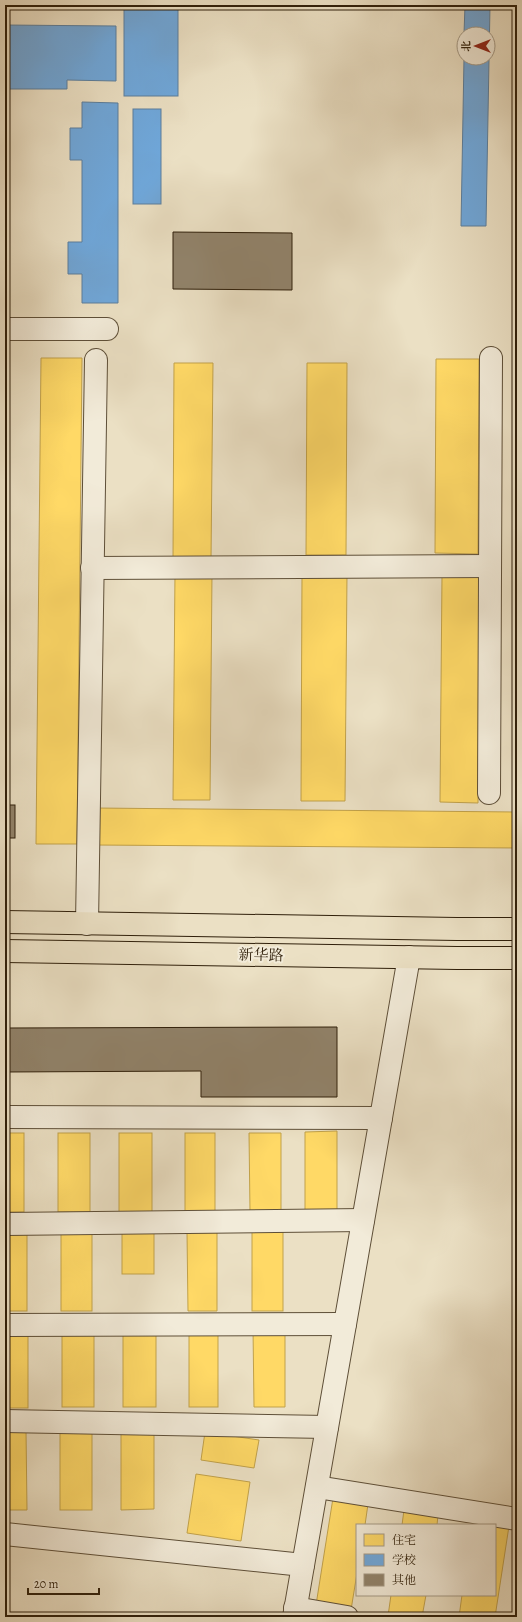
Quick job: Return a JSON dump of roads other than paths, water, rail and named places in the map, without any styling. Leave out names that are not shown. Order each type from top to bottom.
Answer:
[{"type":"main road","name":"新华路","points":[[5,922],[517,929]]},
{"type":"main road","name":"新华路","points":[[5,951],[517,958]]},
{"type":"street","points":[[5,329],[107,329]]},
{"type":"street","points":[[489,793],[491,358]]},
{"type":"street","points":[[87,924],[96,360]]},
{"type":"street","points":[[92,568],[490,566]]},
{"type":"street","points":[[347,1617],[295,1613],[409,957]]},
{"type":"street","points":[[5,1116],[381,1118]]},
{"type":"street","points":[[5,1224],[363,1220]]},
{"type":"street","points":[[5,1325],[345,1324]]},
{"type":"street","points":[[5,1421],[327,1427]]},
{"type":"street","points":[[317,1487],[517,1519]]},
{"type":"street","points":[[5,1534],[303,1564]]}]
